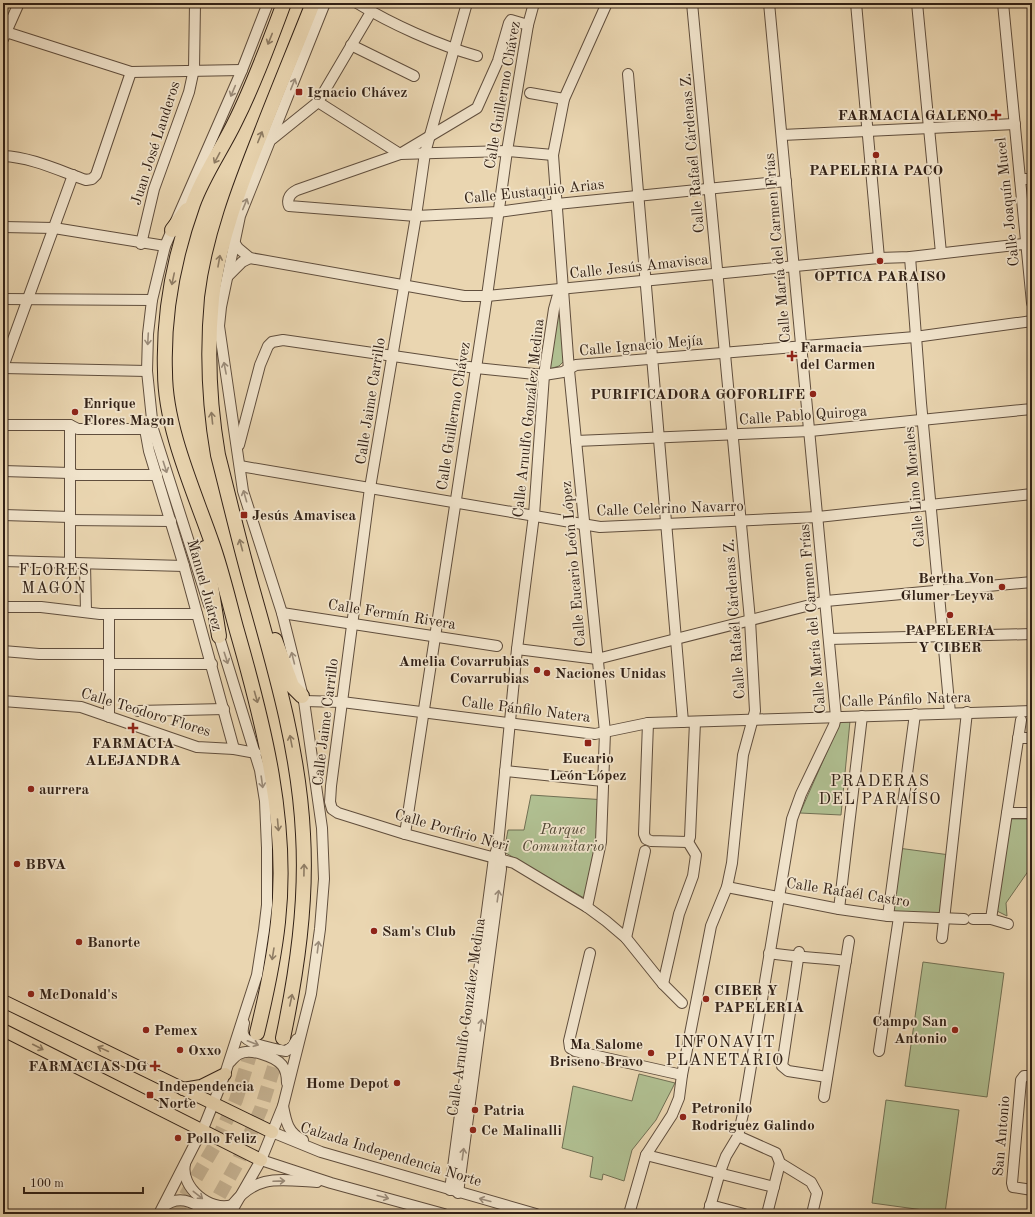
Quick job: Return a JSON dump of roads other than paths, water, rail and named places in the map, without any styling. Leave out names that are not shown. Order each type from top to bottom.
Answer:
[{"type":"highway","points":[[172,230],[196,197],[237,119],[284,3]]},
{"type":"highway","points":[[284,1038],[294,989],[303,904],[303,833],[291,740],[269,647],[218,455],[212,420],[210,387],[212,297],[221,251],[231,213],[313,3]]},
{"type":"highway","points":[[199,170],[196,197],[178,255],[168,300],[164,375],[171,419],[200,516],[212,543],[259,708],[276,804],[280,845],[278,920],[265,998],[257,1033]]},
{"type":"highway","points":[[200,516],[219,636]]},
{"type":"highway","points":[[251,582],[267,617],[292,686],[303,699]]},
{"type":"main road","name":"Calzada Independencia Norte","points":[[3,1001],[272,1132]]},
{"type":"main road","points":[[3,1030],[261,1160]]},
{"type":"main road","points":[[183,1089],[201,1086],[227,1069]]},
{"type":"street","points":[[19,3],[5,35],[131,72],[194,69],[242,70]]},
{"type":"street","name":"Juan José Landeros","points":[[141,244],[154,189],[182,115],[194,69],[195,3]]},
{"type":"street","points":[[160,1211],[202,1130],[227,1069],[261,956],[267,905],[264,801],[256,753],[219,636],[149,429],[147,371],[152,300],[165,246],[242,70],[268,3]]},
{"type":"street","points":[[230,1214],[261,1160],[283,1106],[314,978],[324,879],[322,828],[303,699],[282,613],[243,491],[238,448],[219,326],[221,307],[240,216],[325,3]]},
{"type":"street","points":[[357,3],[371,12],[454,49],[477,56]]},
{"type":"street","name":"Calle Jaime Carrillo","points":[[332,809],[330,802],[330,786],[370,488],[416,216],[424,153],[467,3]]},
{"type":"street","name":"Calle Guillermo Chávez","points":[[405,834],[487,296],[507,151],[528,25],[534,3]]},
{"type":"street","name":"Calle Arnulfo González Medina","points":[[454,1191],[498,858],[509,722],[534,515],[544,375],[556,298],[562,289],[553,155],[564,100],[607,3]]},
{"type":"street","name":"Calle Rafaél Cárdenas Z.","points":[[629,1214],[646,1155],[672,1115],[679,1098],[682,1075],[711,926],[727,886],[732,863],[743,755],[756,704],[741,521],[692,3]]},
{"type":"street","name":"Calle María del Carmen Frías","points":[[709,1209],[726,1156],[738,1136],[743,1114],[792,819],[801,794],[834,726],[836,717],[769,3]]},
{"type":"street","points":[[856,3],[878,258]]},
{"type":"street","points":[[917,3],[940,253]]},
{"type":"street","name":"Calle Joaquín Mucel","points":[[1003,3],[1020,179],[1029,243],[1032,303]]},
{"type":"street","points":[[270,140],[318,102],[371,12]]},
{"type":"street","points":[[400,154],[477,108],[498,61],[511,20],[528,25]]},
{"type":"street","points":[[351,45],[414,76]]},
{"type":"street","points":[[3,156],[12,156],[38,163],[86,180],[92,179],[96,175],[131,72]]},
{"type":"street","points":[[628,74],[683,722]]},
{"type":"street","points":[[530,93],[564,100]]},
{"type":"street","points":[[318,102],[400,154],[507,151],[553,155]]},
{"type":"street","points":[[782,135],[1015,124]]},
{"type":"street","name":"Calle Eustaquio Arias","points":[[400,154],[297,190],[291,193],[287,202],[289,206],[294,207],[416,216],[498,212],[557,204],[786,181]]},
{"type":"street","points":[[73,175],[3,367],[147,371]]},
{"type":"street","points":[[1020,179],[1032,179]]},
{"type":"street","points":[[3,228],[54,228],[141,244],[165,246]]},
{"type":"street","points":[[228,276],[242,262],[250,258],[238,248],[234,242]]},
{"type":"street","name":"Calle Jesús Amavisca","points":[[250,258],[464,296],[487,296],[878,258],[910,257],[1029,243]]},
{"type":"street","name":"Calle Lino Morales","points":[[910,257],[922,420],[950,713]]},
{"type":"street","name":"Calle Eucario León López","points":[[562,289],[605,732],[601,842],[587,907]]},
{"type":"street","points":[[3,298],[152,300]]},
{"type":"street","name":"Calle Ignacio Mejía","points":[[238,448],[260,365],[268,346],[272,342],[283,340],[476,368],[544,375],[569,370],[576,365],[915,336],[1032,321]]},
{"type":"street","name":"Calle Pablo Quiroga","points":[[576,441],[810,431],[1032,409]]},
{"type":"street","points":[[3,425],[70,425],[78,429],[149,429]]},
{"type":"street","points":[[70,425],[70,563]]},
{"type":"street","name":"Manuel Juárez","points":[[149,429],[157,475],[198,614],[234,749]]},
{"type":"street","name":"Calle Celerino Navarro","points":[[240,466],[456,501],[600,527],[818,517],[1032,494]]},
{"type":"street","points":[[3,471],[70,473],[76,475],[157,475]]},
{"type":"street","points":[[3,515],[171,520]]},
{"type":"street","points":[[3,561],[184,566]]},
{"type":"street","points":[[85,564],[86,611]]},
{"type":"street","points":[[517,649],[597,659],[826,601],[1032,582]]},
{"type":"street","points":[[3,606],[40,607],[47,609],[109,614],[198,614]]},
{"type":"street","name":"Calle Fermín Rivera","points":[[282,613],[497,646]]},
{"type":"street","points":[[109,614],[109,717]]},
{"type":"street","points":[[829,639],[1032,634]]},
{"type":"street","points":[[3,651],[109,659],[212,664]]},
{"type":"street","name":"Calle Pánfilo Natera","points":[[303,699],[424,711],[595,734],[648,724],[683,722],[1032,711]]},
{"type":"street","name":"Calle Teodoro Flores","points":[[3,701],[81,707],[197,747],[234,749],[256,753]]},
{"type":"street","points":[[138,711],[224,709]]},
{"type":"street","points":[[942,938],[967,712]]},
{"type":"street","points":[[888,916],[915,714]]},
{"type":"street","points":[[839,909],[862,716]]},
{"type":"street","points":[[991,919],[1021,720]]},
{"type":"street","points":[[688,842],[690,838],[696,722]]},
{"type":"street","points":[[648,724],[644,834],[646,839],[651,841],[688,842]]},
{"type":"street","points":[[1018,738],[1032,738]]},
{"type":"street","points":[[505,771],[603,781]]},
{"type":"street","name":"Calle Porfirio Neri","points":[[332,809],[338,813],[405,834],[498,858],[514,864],[587,907],[626,938],[663,984],[682,1003]]},
{"type":"street","points":[[1007,813],[1032,813]]},
{"type":"street","points":[[663,984],[679,914],[693,876],[696,855],[688,842]]},
{"type":"street","points":[[626,938],[645,851]]},
{"type":"street","name":"Calle Rafaél Castro","points":[[727,886],[839,909],[888,916],[991,919],[1008,924]]},
{"type":"street","points":[[879,1051],[899,917]]},
{"type":"street","points":[[824,1097],[849,941]]},
{"type":"street","points":[[770,950],[846,962]]},
{"type":"street","points":[[590,953],[569,1041],[570,1048],[575,1051],[682,1075]]},
{"type":"street","points":[[801,955],[782,1066],[788,1071],[827,1077]]},
{"type":"street","points":[[245,1010],[243,1036],[246,1040],[268,1048],[286,1051],[292,1047],[302,1029]]},
{"type":"street","points":[[227,1069],[236,1056],[244,1052],[254,1052],[274,1059],[282,1065],[287,1076],[287,1089]]},
{"type":"street","name":"San Antonio","points":[[1032,1076],[1024,1076],[1021,1080],[1012,1183],[1013,1187],[1017,1189],[1032,1190]]},
{"type":"street","points":[[283,1106],[290,1131],[321,1152]]},
{"type":"street","name":"Calzada Independencia Norte","points":[[272,1132],[321,1152],[536,1214]]},
{"type":"street","points":[[738,1136],[776,1153],[780,1163],[767,1214]]},
{"type":"street","points":[[646,1155],[774,1186]]},
{"type":"street","points":[[261,1160],[331,1183],[444,1214]]},
{"type":"street","points":[[185,1161],[183,1170],[186,1180],[199,1196],[218,1206],[232,1206],[242,1192],[268,1181],[331,1183]]},
{"type":"street","points":[[780,1163],[812,1182],[817,1193],[812,1214]]},
{"type":"street","points":[[160,1211],[173,1201],[185,1199],[213,1214]]},
{"type":"street","points":[[709,1209],[744,1214]]},
{"type":"tunnel","points":[[209,1214],[238,1162],[261,1109],[283,1038]]},
{"type":"tunnel","points":[[175,1214],[214,1147],[236,1100],[255,1039]]},
{"type":"place","name":"Ignacio Chávez","points":[[299,92]]},
{"type":"place","name":"FARMACIA GALENO","points":[[996,115]]},
{"type":"place","name":"PAPELERIA PACO","points":[[876,155]]},
{"type":"place","name":"OPTICA PARAISO","points":[[880,261]]},
{"type":"place","name":"Farmacia del Carmen","points":[[792,356]]},
{"type":"place","name":"PURIFICADORA GOFORLIFE","points":[[813,394]]},
{"type":"place","name":"Enrique Flores Magon","points":[[75,412]]},
{"type":"place","name":"Jesús Amavisca","points":[[244,515]]},
{"type":"place","name":"Bertha Von Glumer Leyva","points":[[1002,587]]},
{"type":"place","name":"PAPELERIA Y CIBER","points":[[950,615]]},
{"type":"place","name":"Amelia Covarrubias Covarrubias","points":[[537,670]]},
{"type":"place","name":"Naciones Unidas","points":[[547,673]]},
{"type":"place","name":"FARMACIA ALEJANDRA","points":[[133,728]]},
{"type":"place","name":"Eucario León López","points":[[588,743]]},
{"type":"place","name":"aurrera","points":[[31,789]]},
{"type":"place","name":"BBVA","points":[[17,864]]},
{"type":"place","name":"Sam's Club","points":[[374,931]]},
{"type":"place","name":"Banorte","points":[[79,942]]},
{"type":"place","name":"McDonald's","points":[[31,994]]},
{"type":"place","name":"CIBER Y PAPELERIA","points":[[706,999]]},
{"type":"place","name":"Pemex","points":[[146,1030]]},
{"type":"place","name":"Campo San Antonio","points":[[955,1030]]},
{"type":"place","name":"Oxxo","points":[[180,1050]]},
{"type":"place","name":"Ma Salome Briseno Bravo","points":[[651,1053]]},
{"type":"place","name":"FARMACIAS DG","points":[[155,1066]]},
{"type":"place","name":"Home Depot","points":[[397,1083]]},
{"type":"place","name":"Independencia Norte","points":[[150,1095]]},
{"type":"place","name":"Patria","points":[[475,1110]]},
{"type":"place","name":"Petronilo Rodriguez Galindo","points":[[683,1117]]},
{"type":"place","name":"Ce Malinalli","points":[[473,1130]]},
{"type":"place","name":"Pollo Feliz","points":[[178,1138]]},
{"type":"district","name":"FLORES MAGÓN","points":[[54,578]]},
{"type":"district","name":"PRADERAS DEL PARAÍSO","points":[[880,789]]},
{"type":"district","name":"INFONAVIT PLANETARIO","points":[[725,1050]]},
{"type":"park label","name":"Parque Comunitario","points":[[563,838]]}]
